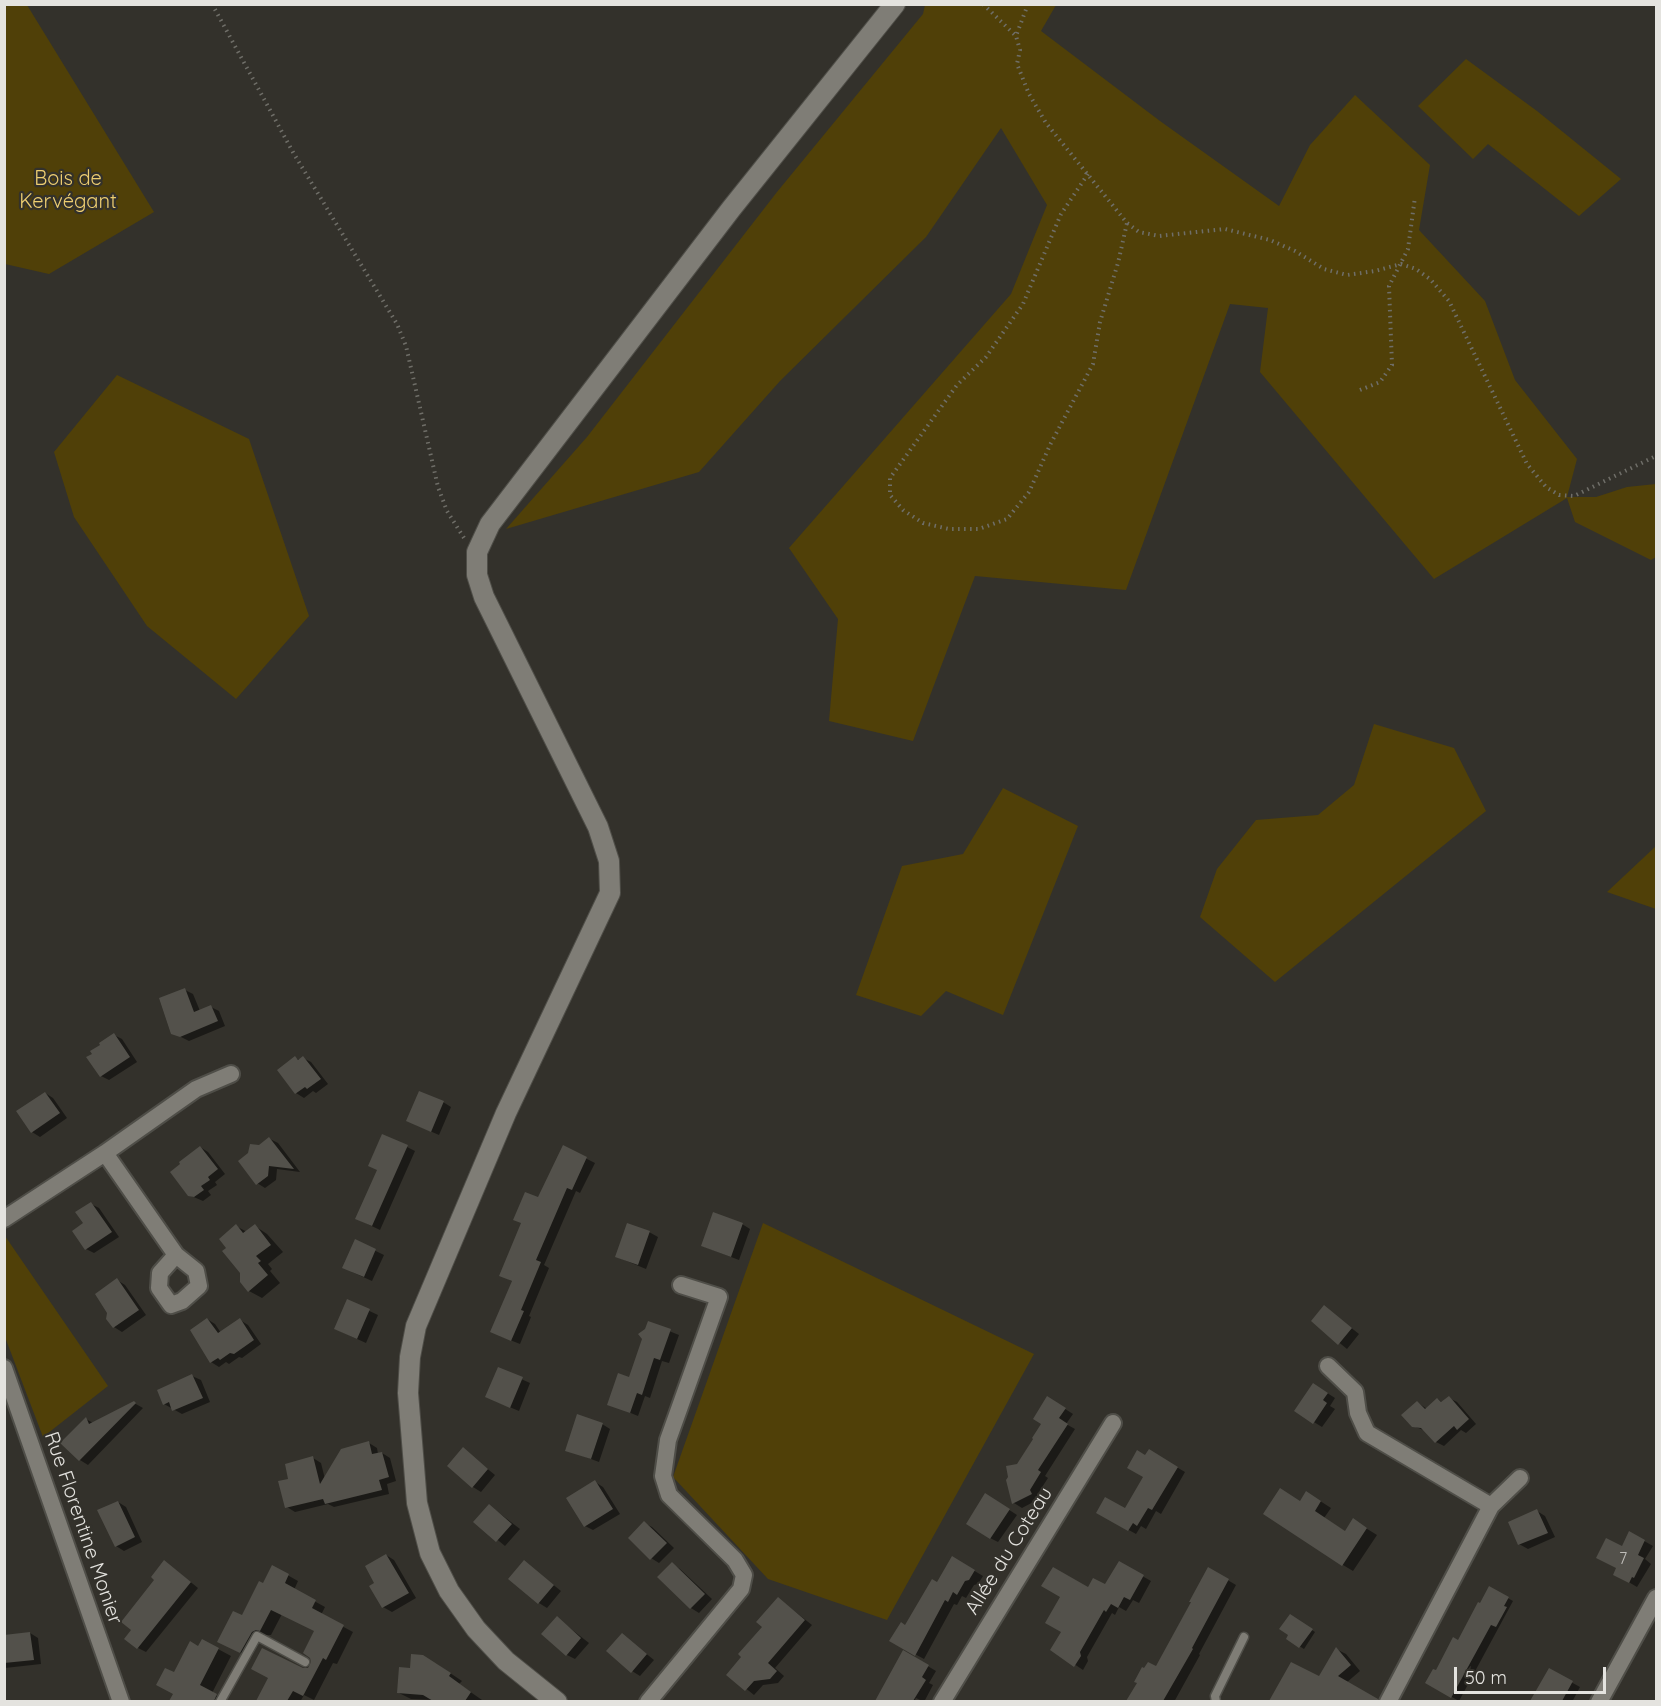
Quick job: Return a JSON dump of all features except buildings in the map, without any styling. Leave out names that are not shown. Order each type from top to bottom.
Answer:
[{"type":"street","points":[[557,1701],[506,1661],[476,1629],[449,1591],[430,1553],[417,1503],[409,1404],[410,1357],[416,1326],[506,1113],[610,893],[609,861],[598,827],[484,597],[477,575],[477,552],[490,524],[525,477],[731,209],[895,4]]},
{"type":"street","points":[[4,1219],[105,1154],[196,1089],[231,1074]]},
{"type":"street","points":[[105,1154],[176,1256]]},
{"type":"street","points":[[648,1701],[741,1589],[744,1575],[735,1560],[669,1495],[663,1476],[668,1440],[718,1297],[681,1285]]},
{"type":"street","points":[[1328,1366],[1355,1392],[1358,1413],[1367,1433],[1491,1506]]},
{"type":"street","name":"Rue Florentine Monier","points":[[4,1368],[121,1701]]},
{"type":"street","name":"Allée du Coteau","points":[[942,1701],[1113,1423]]},
{"type":"street","points":[[1389,1701],[1491,1506],[1520,1478]]},
{"type":"street","points":[[1599,1701],[1656,1598]]},
{"type":"lane","points":[[220,1701],[257,1636],[304,1662]]},
{"type":"lane","points":[[1216,1701],[1215,1696],[1244,1637]]},
{"type":"path","points":[[212,4],[318,195],[397,324],[406,346],[444,503],[462,536],[477,552]]},
{"type":"path","points":[[983,4],[1016,36],[1020,50],[1017,64],[1029,94],[1046,123],[1127,223],[1139,232],[1160,236],[1225,229],[1270,240],[1324,268],[1347,275],[1401,264],[1416,269],[1430,279],[1449,301],[1527,464],[1546,487],[1559,495],[1574,496],[1656,456]]},
{"type":"path","points":[[1016,36],[1028,4]]},
{"type":"path","points":[[1088,174],[1061,214],[1023,304],[986,357],[957,385],[890,478],[890,495],[903,510],[923,523],[949,529],[979,529],[1007,519],[1029,492],[1051,443],[1093,364],[1100,322],[1127,223]]},
{"type":"path","points":[[1360,390],[1380,382],[1392,365],[1389,286],[1408,249],[1415,197]]},
{"type":"green space","name":"Bois de Kervégant","points":[[5,4],[27,5],[154,212],[49,274],[5,264]]},
{"type":"green space","points":[[925,5],[1056,5],[1041,31],[1160,121],[1279,206],[1310,145],[1355,95],[1430,165],[1419,230],[1485,301],[1515,380],[1577,459],[1567,497],[1596,497],[1627,487],[1656,484],[1656,557],[1651,560],[1575,522],[1567,498],[1434,579],[1260,372],[1268,308],[1230,304],[1126,590],[975,576],[913,741],[829,721],[838,619],[789,548],[1011,294],[1047,205],[1001,128],[926,237],[780,381],[699,472],[506,529],[587,437],[777,192],[923,14]]},
{"type":"green space","points":[[1466,59],[1537,111],[1621,179],[1579,216],[1488,144],[1473,159],[1418,106]]},
{"type":"green space","points":[[117,375],[249,439],[309,616],[236,699],[147,626],[74,517],[54,452]]},
{"type":"green space","points":[[1374,724],[1454,748],[1486,811],[1275,982],[1200,917],[1217,869],[1256,820],[1318,815],[1354,785]]},
{"type":"green space","points":[[1003,788],[1078,826],[1003,1015],[946,991],[921,1016],[856,995],[902,866],[963,854]]},
{"type":"green space","points":[[1656,846],[1656,909],[1607,892]]},
{"type":"green space","points":[[763,1223],[1034,1354],[887,1620],[768,1579],[673,1477]]},
{"type":"green space","points":[[5,1236],[108,1386],[43,1437],[5,1337]]}]
